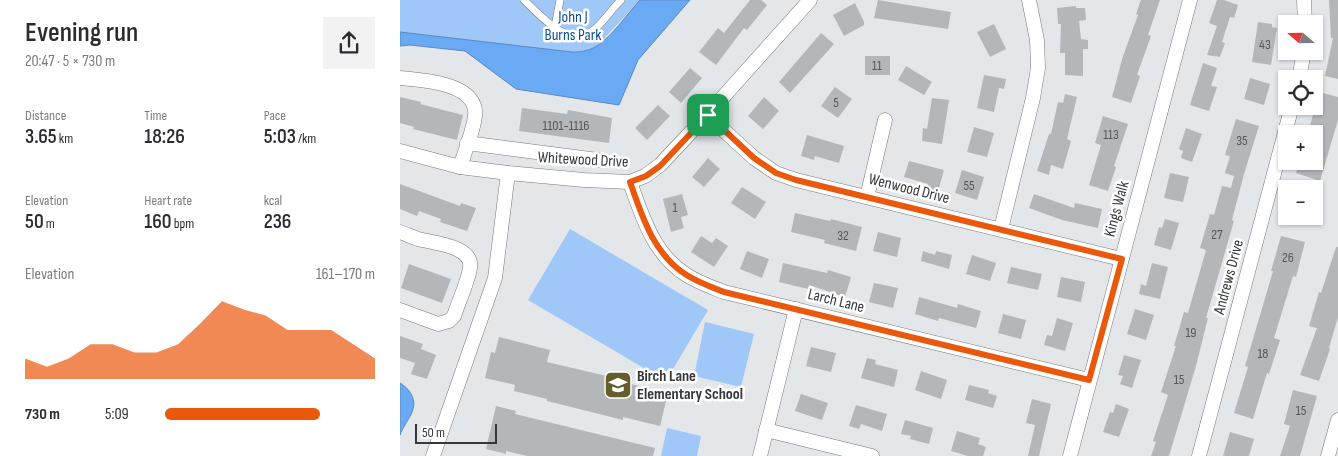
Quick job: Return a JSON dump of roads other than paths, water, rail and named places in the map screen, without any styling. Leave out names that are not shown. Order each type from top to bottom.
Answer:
[{"type":"street","name":"Whitewood Drive","points":[[400,151],[460,167],[584,180],[630,182],[646,176],[660,166],[810,0]]},
{"type":"street","points":[[1001,229],[1033,98],[1038,68],[1037,40],[1029,0]]},
{"type":"street","name":"Kings Walk","points":[[1070,456],[1190,0]]},
{"type":"street","points":[[1304,0],[1305,15]]},
{"type":"street","points":[[400,78],[444,84],[463,93],[472,102],[475,110],[460,167]]},
{"type":"street","name":"Wenwood Drive","points":[[708,115],[754,158],[776,173],[796,180],[1122,259]]},
{"type":"street","name":"Andrews Drive","points":[[1199,456],[1290,115]]},
{"type":"street","points":[[867,197],[886,120]]},
{"type":"street","points":[[467,143],[598,160]]},
{"type":"street","points":[[433,456],[495,278],[508,173]]},
{"type":"street","name":"Larch Lane","points":[[630,182],[644,221],[656,245],[674,266],[703,284],[724,292],[1089,380]]},
{"type":"street","points":[[400,232],[465,253],[470,269],[454,316],[449,321],[438,324],[400,310]]},
{"type":"street","points":[[760,456],[796,309]]},
{"type":"street","points":[[1328,456],[1338,420]]},
{"type":"street","points":[[766,430],[872,456]]},
{"type":"lane","points":[[524,0],[561,32],[578,37],[594,30],[621,0]]},
{"type":"lane","points":[[555,27],[560,0]]},
{"type":"place","name":"Birch Lane Elementary School","points":[[618,385]]},
{"type":"park label","name":"John J Burns Park","points":[[573,26]]}]
